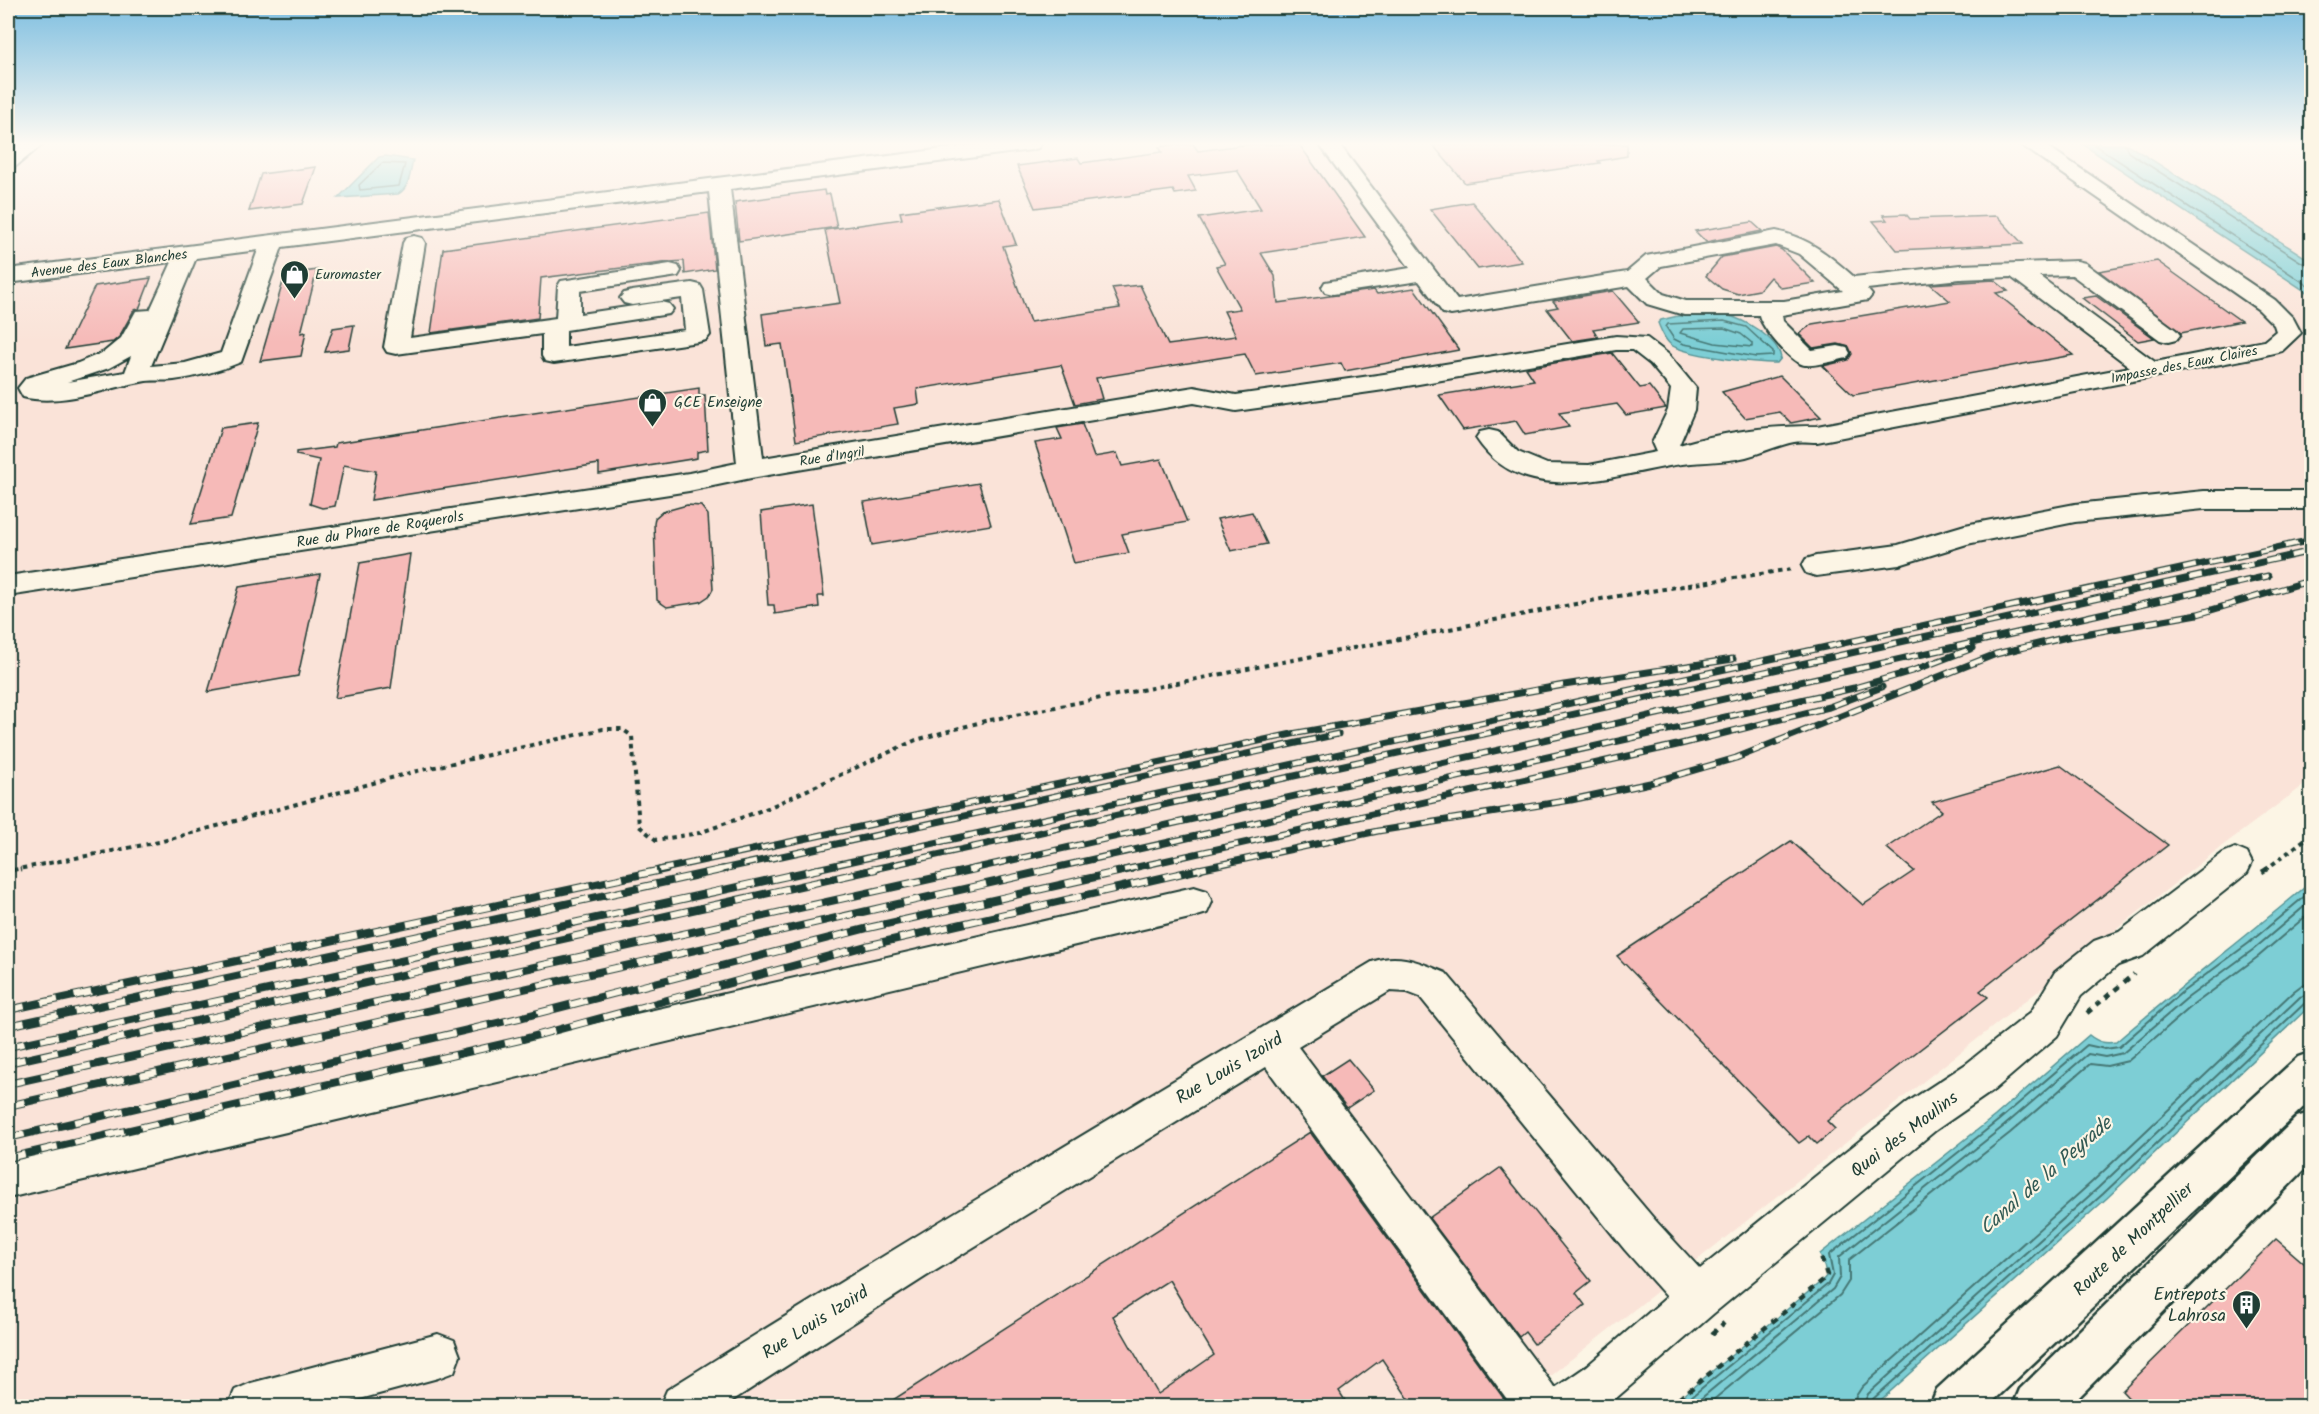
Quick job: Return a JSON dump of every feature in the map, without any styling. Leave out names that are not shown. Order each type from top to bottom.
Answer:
[{"type":"main road","name":"Route de Montpellier","points":[[1954,1407],[2312,1071]]},
{"type":"main road","points":[[2037,1407],[2312,1132]]},
{"type":"street","name":"Avenue des Eaux Blanches","points":[[8,276],[272,243],[416,233],[589,210]]},
{"type":"street","points":[[722,210],[751,469]]},
{"type":"street","points":[[1378,210],[1451,308],[1634,278],[1654,261],[1776,238],[1790,240],[1803,246],[1860,295],[1784,308],[1684,308],[1655,298],[1634,278]]},
{"type":"street","points":[[2127,210],[2267,305],[2285,323],[2312,327]]},
{"type":"street","points":[[416,233],[396,347],[564,318],[692,290],[698,335],[554,356],[564,318],[569,286],[670,271]]},
{"type":"street","points":[[176,278],[162,285],[154,293],[131,342],[119,352],[83,369],[35,383],[30,388],[32,392],[122,380],[145,374],[204,368],[232,357],[272,243]]},
{"type":"street","points":[[145,374],[137,372],[156,322],[187,254]]},
{"type":"street","points":[[1849,284],[1960,272],[2077,268],[2168,335]]},
{"type":"street","points":[[2016,270],[2151,371]]},
{"type":"street","points":[[1333,287],[1425,273]]},
{"type":"street","points":[[2077,315],[2128,305]]},
{"type":"street","points":[[1769,308],[1772,322],[1806,358],[1839,353]]},
{"type":"street","name":"Impasse des Eaux Claires","points":[[1489,438],[1508,458],[1536,470],[1560,475],[1618,469],[1671,457],[1692,448],[1763,434],[1817,434],[2273,346],[2289,333],[2285,323]]},
{"type":"street","name":"Rue d'Ingril","points":[[751,469],[1194,395],[1236,403],[1616,343],[1638,343],[1659,359],[1684,388],[1681,410],[1665,443],[1671,457]]},
{"type":"street","name":"Rue du Phare de Roquerols","points":[[8,586],[688,482],[751,469]]},
{"type":"street","points":[[1815,566],[1899,555],[1965,535],[2074,513],[2204,500],[2312,500]]},
{"type":"street","name":"Quai des Moulins","points":[[1569,1407],[1603,1382],[1698,1299],[1922,1116],[1980,1077],[2044,1024],[2068,984],[2107,952],[2130,945],[2235,863]]},
{"type":"street","points":[[8,1178],[1194,902]]},
{"type":"street","name":"Rue Louis Izoird","points":[[683,1407],[910,1262],[1385,974],[1408,975],[1433,985],[1640,1235],[1698,1299]]},
{"type":"street","points":[[1270,1043],[1297,1076],[1540,1407]]},
{"type":"street","points":[[251,1407],[438,1356]]},
{"type":"path","points":[[8,871],[159,842],[413,772],[603,729],[622,729],[632,736],[639,826],[656,840],[699,833],[768,808],[916,740],[985,721],[1606,598],[1815,566]]},
{"type":"path","points":[[1670,1407],[1823,1280],[1827,1275],[1820,1254]]},
{"type":"shaded area","points":[[8,210],[2182,210],[2311,295],[2311,780],[2222,846],[1512,1406],[8,1406]]},
{"type":"shaded area","points":[[2230,210],[2311,210],[2311,261]]},
{"type":"water","points":[[2182,210],[2231,210],[2311,261],[2311,295]]},
{"type":"water","points":[[1725,315],[1759,330],[1774,343],[1781,358],[1777,363],[1721,358],[1678,348],[1666,340],[1658,323],[1661,320],[1678,316]]},
{"type":"water","name":"Canal de la Peyrade","points":[[2311,882],[2311,1005],[2107,1198],[1874,1406],[1670,1406],[1823,1280],[1827,1275],[1820,1254],[1995,1116],[2089,1035],[2101,1042],[2116,1042]]},
{"type":"building","points":[[736,210],[833,210],[837,227],[739,241]]},
{"type":"building","points":[[915,210],[1003,210],[1016,244],[1003,246],[1030,322],[1120,308],[1112,288],[1140,285],[1168,345],[1236,336],[1224,311],[1240,309],[1216,266],[1225,264],[1199,218],[1254,210],[1346,210],[1365,237],[1261,253],[1275,276],[1278,303],[1374,290],[1377,294],[1414,288],[1459,350],[1345,371],[1341,363],[1256,376],[1245,354],[1096,378],[1102,399],[1075,404],[1061,365],[917,389],[919,404],[894,408],[898,424],[796,441],[782,344],[766,346],[762,314],[840,303],[825,230],[902,219],[900,212]]},
{"type":"building","points":[[1431,210],[1479,210],[1522,262],[1478,269]]},
{"type":"building","points":[[709,213],[715,269],[685,274],[684,261],[541,278],[538,318],[431,333],[443,249]]},
{"type":"building","points":[[1906,214],[1910,219],[1997,216],[2023,244],[1897,250],[1873,221],[1887,220],[1883,215]]},
{"type":"building","points":[[1752,222],[1762,231],[1706,242],[1695,231]]},
{"type":"building","points":[[1776,247],[1782,250],[1815,283],[1781,288],[1770,277],[1759,290],[1738,294],[1722,289],[1706,276],[1722,257]]},
{"type":"building","points":[[2157,261],[2241,321],[2181,333],[2099,271]]},
{"type":"building","name":"Euromaster","points":[[317,270],[301,333],[306,332],[301,356],[260,361],[285,275]]},
{"type":"building","points":[[151,278],[139,309],[134,310],[119,337],[113,342],[65,349],[95,286]]},
{"type":"building","points":[[1994,280],[2008,291],[1996,293],[2073,355],[1853,395],[1823,366],[1848,360],[1852,354],[1849,347],[1838,344],[1813,348],[1799,334],[1812,324],[1950,301],[1930,284]]},
{"type":"building","points":[[1613,291],[1639,322],[1593,329],[1598,337],[1572,341],[1547,309],[1558,307],[1553,301]]},
{"type":"building","points":[[2096,296],[2154,338],[2138,341],[2082,298]]},
{"type":"building","points":[[354,325],[349,349],[325,352],[333,328]]},
{"type":"building","points":[[1612,353],[1640,388],[1649,386],[1666,408],[1626,415],[1617,404],[1559,413],[1569,427],[1525,435],[1516,421],[1463,430],[1439,395],[1534,380],[1526,368]]},
{"type":"building","points":[[1780,376],[1821,417],[1791,423],[1780,412],[1745,418],[1722,392]]},
{"type":"building","points":[[699,388],[699,396],[705,395],[708,450],[697,452],[697,458],[599,474],[599,464],[371,500],[376,471],[344,465],[335,506],[322,508],[310,504],[319,460],[296,455],[296,452],[335,447],[336,443]]},
{"type":"building","points":[[258,423],[231,518],[191,524],[221,428]]},
{"type":"building","points":[[1082,424],[1094,457],[1117,453],[1122,466],[1161,459],[1187,522],[1122,534],[1129,553],[1074,563],[1035,443],[1062,439],[1057,428]]},
{"type":"building","points":[[979,483],[991,525],[872,545],[864,502]]},
{"type":"building","points":[[812,504],[824,596],[818,596],[819,607],[775,614],[774,605],[768,605],[761,512]]},
{"type":"building","points":[[687,505],[701,506],[708,515],[713,589],[709,596],[700,602],[667,607],[657,600],[655,518],[662,512]]},
{"type":"building","points":[[1252,512],[1267,544],[1231,551],[1217,519]]},
{"type":"building","points":[[410,554],[391,688],[335,698],[360,563]]},
{"type":"building","points":[[320,574],[298,676],[208,692],[239,587]]},
{"type":"building","points":[[2060,765],[2168,845],[1980,991],[1988,997],[1827,1121],[1835,1129],[1817,1144],[1809,1136],[1799,1143],[1617,956],[1791,841],[1863,905],[1914,871],[1887,848],[1942,811],[1932,802]]},
{"type":"building","points":[[1348,1059],[1374,1090],[1347,1108],[1322,1076]]},
{"type":"building","points":[[1310,1132],[1510,1407],[1414,1407],[1382,1359],[1339,1391],[1349,1407],[882,1407]],"holes":[[[1169,1280],[1214,1355],[1158,1394],[1113,1316]]]},
{"type":"building","points":[[1500,1168],[1591,1281],[1576,1293],[1585,1305],[1534,1344],[1525,1332],[1519,1337],[1429,1218]]},
{"type":"building","name":"Entrepots Lahrosa","points":[[2276,1239],[2312,1270],[2312,1407],[2137,1407],[2122,1391]]},
{"type":"railway","points":[[812,870],[2312,540]]},
{"type":"railway","points":[[869,870],[2312,551]]},
{"type":"railway","points":[[968,870],[2268,576]]},
{"type":"railway","points":[[1194,870],[1378,831],[1571,800],[1650,783],[1736,758],[1996,654],[2067,637],[2198,614],[2312,580]]},
{"type":"railway","points":[[1045,870],[1854,688],[1912,671],[1973,648]]},
{"type":"railway","points":[[659,870],[1292,734],[1564,685],[1733,659]]},
{"type":"railway","points":[[1124,870],[1677,745],[1829,707],[1882,687]]},
{"type":"railway","points":[[718,870],[1338,734]]},
{"type":"railway","points":[[8,1010],[666,869]]},
{"type":"railway","points":[[8,1026],[725,869]]},
{"type":"railway","points":[[8,1047],[819,869]]},
{"type":"railway","points":[[8,1063],[876,869]]},
{"type":"railway","points":[[8,1084],[975,869]]},
{"type":"railway","points":[[8,1106],[1052,869]]},
{"type":"railway","points":[[8,1138],[519,1018],[868,928],[1131,869]]},
{"type":"railway","points":[[8,1158],[520,1040],[866,946],[1200,869]]},
{"type":"place","name":"Euromaster","points":[[294,300]]},
{"type":"place","name":"GCE Enseigne","points":[[653,428]]},
{"type":"place","name":"Entrepots Lahrosa","points":[[2247,1330]]}]
